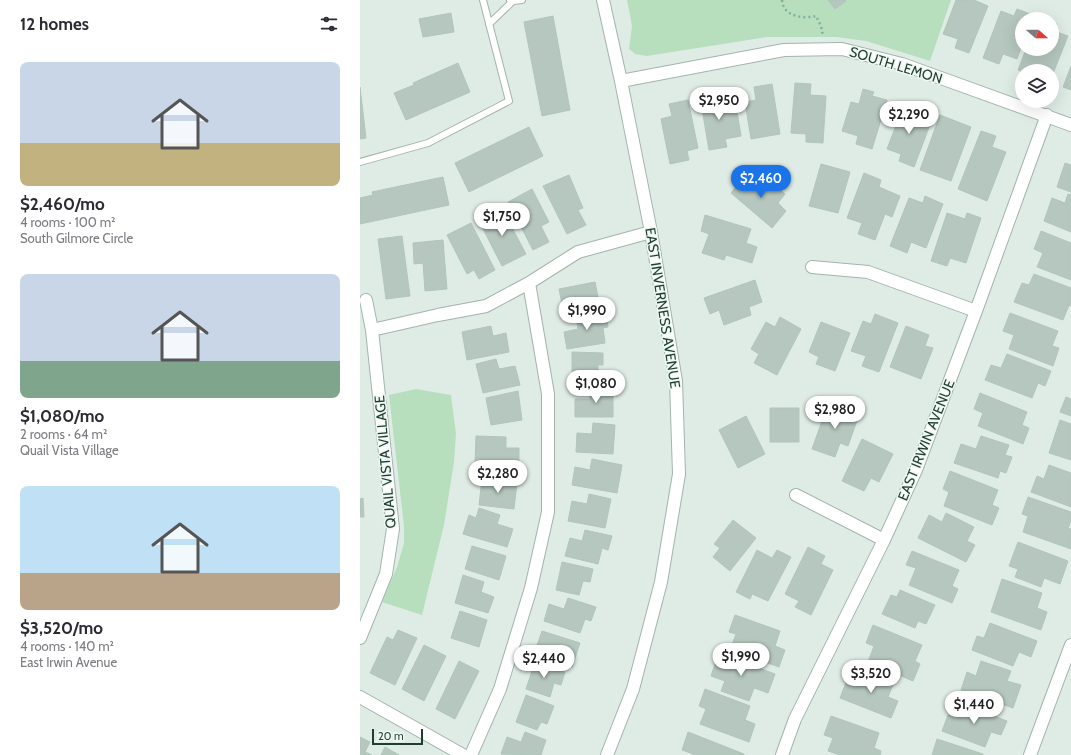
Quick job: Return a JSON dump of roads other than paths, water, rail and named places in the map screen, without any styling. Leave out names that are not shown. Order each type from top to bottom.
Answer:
[{"type":"street","name":"EAST INVERNESS AVENUE","points":[[603,0],[621,81],[651,232],[676,381],[679,474],[661,582],[632,689],[607,755]]},
{"type":"street","name":"SOUTH LEMON","points":[[621,81],[784,50],[842,49],[902,64],[1047,115],[1071,125]]},
{"type":"street","name":"EAST IRWIN AVENUE","points":[[782,755],[795,719],[884,540],[916,470],[976,311],[1047,115]]},
{"type":"street","points":[[372,330],[486,306],[529,283],[578,252],[651,232]]},
{"type":"street","points":[[812,267],[868,272],[976,311]]},
{"type":"street","points":[[471,755],[500,689],[531,588],[548,512],[548,394],[529,283]]},
{"type":"street","name":"QUAIL VISTA VILLAGE","points":[[360,638],[386,574],[393,529],[372,330],[366,300]]},
{"type":"street","points":[[796,495],[884,540]]},
{"type":"street","points":[[1030,755],[1071,645]]},
{"type":"street","points":[[360,697],[463,755]]},
{"type":"lane","points":[[360,162],[428,144],[509,101],[483,0]]},
{"type":"lane","points":[[489,24],[511,1],[522,0]]}]
